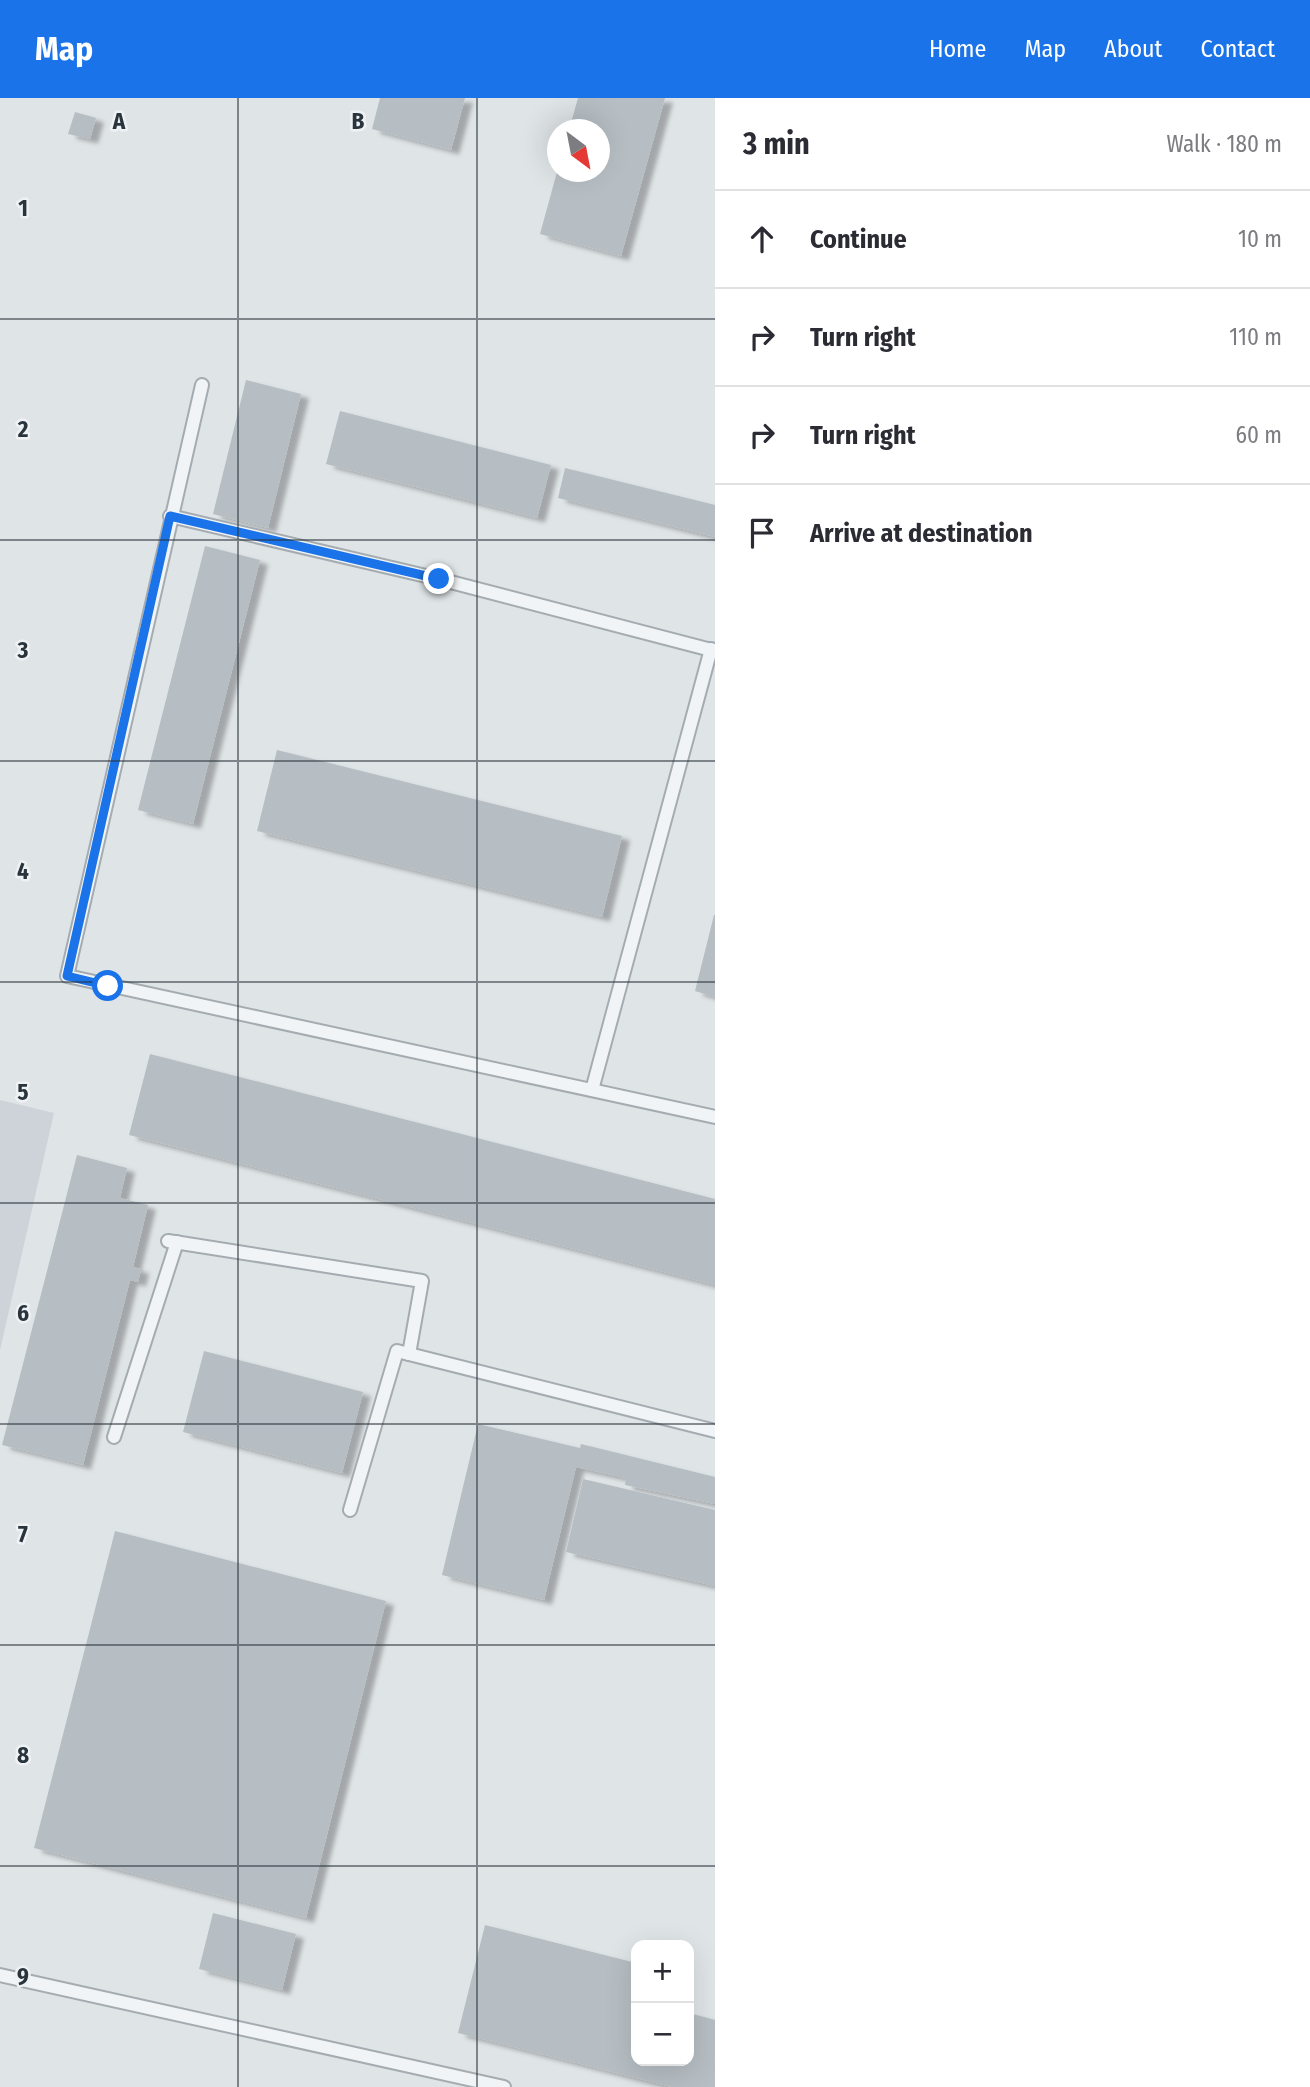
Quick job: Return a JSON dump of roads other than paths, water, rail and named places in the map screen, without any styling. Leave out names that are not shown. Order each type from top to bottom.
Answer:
[{"type":"lane","points":[[202,385],[67,976],[715,1117]]},
{"type":"lane","points":[[170,516],[439,579],[713,650],[592,1090]]},
{"type":"lane","points":[[114,1437],[172,1241],[422,1281],[409,1354]]},
{"type":"lane","points":[[350,1510],[397,1351],[715,1431]]},
{"type":"lane","points":[[0,1975],[504,2087]]}]
